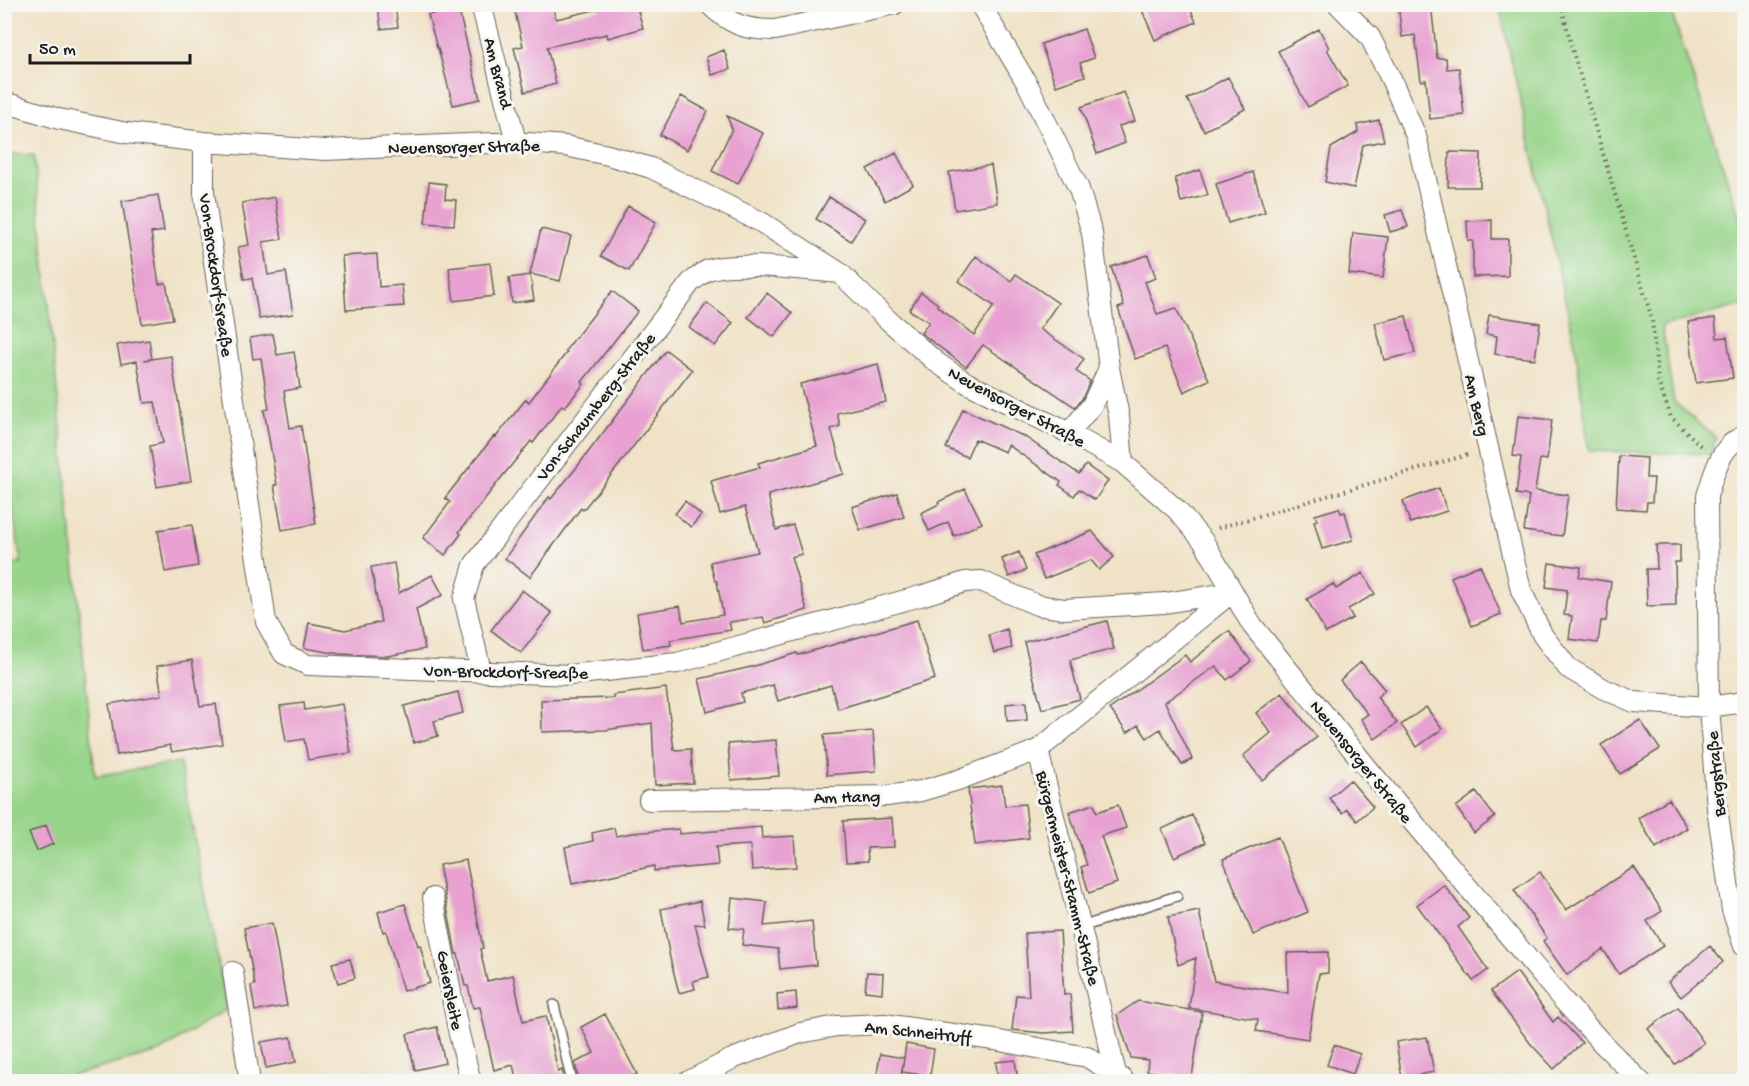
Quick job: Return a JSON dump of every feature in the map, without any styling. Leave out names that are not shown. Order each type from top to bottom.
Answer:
[{"type":"street","name":"Am Brand","points":[[481,4],[516,142]]},
{"type":"street","points":[[710,4],[722,17],[739,26],[757,30],[775,30],[895,4]]},
{"type":"street","points":[[980,4],[1029,87],[1079,189],[1092,232],[1109,368],[1119,416],[1123,463]]},
{"type":"street","name":"Am Berg","points":[[1338,4],[1370,37],[1416,136],[1521,590],[1543,636],[1569,668],[1604,689],[1634,702],[1709,707],[1744,702]]},
{"type":"street","name":"Neuensorger Straße","points":[[4,102],[59,119],[127,133],[204,142],[325,150],[516,142],[565,146],[608,155],[651,168],[761,222],[840,273],[888,320],[936,362],[968,383],[1069,433],[1123,463],[1177,510],[1204,542],[1252,625],[1370,771],[1562,999],[1641,1082]]},
{"type":"street","name":"Von-Brockdorf-Sreaße","points":[[204,142],[204,193],[266,622],[284,654],[308,665],[570,675],[677,663],[924,596],[965,582],[981,581],[1037,604],[1064,609],[1165,603],[1233,592]]},
{"type":"street","name":"Von-Schaumberg-Straße","points":[[481,672],[464,599],[474,565],[691,282],[708,270],[726,267],[765,266],[840,273]]},
{"type":"street","points":[[1069,433],[1092,405],[1109,368]]},
{"type":"street","points":[[1724,453],[1727,448],[1744,436]]},
{"type":"street","name":"Bergstraße","points":[[1724,453],[1716,466],[1707,496],[1709,707],[1717,808],[1732,910],[1744,946]]},
{"type":"street","name":"Bürgermeister-Stamm-Straße","points":[[1121,1080],[1038,750],[1233,592]]},
{"type":"street","name":"Am Hang","points":[[649,800],[887,796],[958,780],[1038,750]]},
{"type":"street","name":"Geiersleite","points":[[434,898],[459,1034],[471,1082]]},
{"type":"street","points":[[233,972],[250,1082]]},
{"type":"street","name":"Am Schneitruff","points":[[687,1082],[732,1059],[800,1033],[837,1026],[884,1024],[994,1040],[1087,1057],[1121,1080]]},
{"type":"lane","points":[[1081,927],[1177,896]]},
{"type":"lane","points":[[554,1005],[572,1082]]},
{"type":"path","points":[[1561,4],[1652,319],[1658,381],[1671,417],[1700,445],[1724,453]]},
{"type":"path","points":[[1197,534],[1488,449]]},
{"type":"green space","points":[[1499,5],[1669,5],[1744,230],[1744,305],[1662,326],[1674,402],[1716,438],[1711,454],[1589,451],[1575,344]]},
{"type":"green space","points":[[4,154],[34,155],[95,776],[180,762],[227,1009],[159,1052],[53,1081],[5,1081],[4,533],[9,564],[21,563],[5,458]]},
{"type":"building","points":[[513,4],[552,4],[556,19],[599,9],[598,4],[636,4],[643,28],[608,38],[607,34],[547,47],[556,84],[525,92],[514,48],[523,46]]},
{"type":"building","points":[[1155,4],[1188,4],[1196,22],[1155,40],[1142,10]]},
{"type":"building","points":[[1398,4],[1431,4],[1437,58],[1446,58],[1447,69],[1459,68],[1464,115],[1430,119],[1426,80],[1421,81],[1415,35],[1402,37]]},
{"type":"building","points":[[395,6],[398,27],[381,29],[378,8]]},
{"type":"building","points":[[458,7],[480,99],[453,105],[428,15]]},
{"type":"building","points":[[1084,29],[1094,58],[1080,63],[1085,76],[1056,86],[1041,44]]},
{"type":"building","points":[[1319,29],[1329,48],[1327,49],[1348,86],[1308,107],[1278,51]]},
{"type":"building","points":[[724,50],[730,69],[712,75],[706,57]]},
{"type":"building","points":[[1228,77],[1245,109],[1204,131],[1187,99]]},
{"type":"building","points":[[1124,92],[1135,121],[1119,126],[1125,143],[1097,154],[1081,107]]},
{"type":"building","points":[[681,96],[708,111],[687,150],[660,135]]},
{"type":"building","points":[[727,116],[763,133],[738,184],[712,171],[732,129]]},
{"type":"building","points":[[1379,120],[1384,141],[1363,145],[1354,188],[1325,182],[1331,148],[1358,132],[1357,125]]},
{"type":"building","points":[[1449,152],[1481,153],[1480,187],[1448,187]]},
{"type":"building","points":[[896,153],[913,185],[885,201],[867,169]]},
{"type":"building","points":[[991,165],[997,203],[955,210],[949,172]]},
{"type":"building","points":[[1200,170],[1208,195],[1181,202],[1175,178]]},
{"type":"building","points":[[1253,172],[1265,212],[1228,223],[1216,184]]},
{"type":"building","points":[[429,182],[446,184],[445,199],[456,200],[454,225],[425,223]]},
{"type":"building","points":[[158,195],[164,231],[151,233],[159,284],[166,283],[173,319],[142,324],[122,201]]},
{"type":"building","points":[[275,197],[282,239],[263,242],[268,275],[286,272],[293,314],[259,319],[252,278],[244,279],[238,247],[249,245],[242,203]]},
{"type":"building","points":[[829,197],[865,219],[851,241],[816,219]]},
{"type":"building","points":[[628,206],[656,222],[629,271],[601,256]]},
{"type":"building","points":[[1402,210],[1408,227],[1390,232],[1385,215]]},
{"type":"building","points":[[1492,220],[1492,239],[1508,239],[1508,276],[1473,277],[1473,241],[1468,241],[1467,221]]},
{"type":"building","points":[[541,229],[571,236],[560,281],[530,274]]},
{"type":"building","points":[[1353,233],[1388,237],[1383,278],[1349,274]]},
{"type":"building","points":[[377,254],[379,287],[402,285],[404,306],[346,310],[342,256]]},
{"type":"building","points":[[1148,255],[1156,278],[1145,282],[1157,314],[1176,308],[1209,380],[1184,392],[1165,348],[1135,359],[1118,308],[1124,306],[1111,267]]},
{"type":"building","points":[[976,256],[1011,281],[1016,274],[1058,303],[1040,329],[1084,359],[1076,371],[1090,381],[1082,399],[1075,407],[983,345],[966,367],[921,333],[929,322],[909,310],[921,292],[974,335],[994,306],[959,281]]},
{"type":"building","points":[[490,263],[494,296],[454,301],[449,268]]},
{"type":"building","points":[[530,275],[534,300],[512,303],[509,278]]},
{"type":"building","points":[[612,291],[638,311],[582,382],[584,384],[565,407],[562,405],[533,443],[531,441],[501,478],[459,532],[461,534],[445,555],[423,538],[450,502],[445,498],[526,399],[529,402]]},
{"type":"building","points":[[767,293],[792,313],[774,337],[748,317]]},
{"type":"building","points":[[707,303],[733,323],[715,346],[689,327]]},
{"type":"building","points":[[1489,315],[1540,323],[1535,359],[1495,354],[1497,336],[1486,334]]},
{"type":"building","points":[[1406,316],[1415,353],[1384,360],[1375,323]]},
{"type":"building","points":[[1715,318],[1717,338],[1727,337],[1733,378],[1696,383],[1688,322]]},
{"type":"building","points":[[273,334],[277,355],[294,352],[300,388],[284,391],[290,428],[301,426],[316,524],[282,530],[264,410],[269,409],[261,358],[253,359],[250,338]]},
{"type":"building","points":[[149,340],[152,359],[171,356],[191,481],[157,487],[150,446],[163,443],[155,402],[144,403],[137,361],[121,364],[117,345]]},
{"type":"building","points":[[666,350],[692,370],[616,469],[583,510],[581,508],[530,577],[505,558],[549,497],[551,499],[577,467]]},
{"type":"building","points":[[878,364],[886,402],[837,413],[840,426],[831,429],[844,474],[768,495],[776,530],[793,525],[802,554],[791,557],[807,610],[765,623],[763,617],[729,622],[731,630],[670,640],[671,645],[643,649],[637,613],[680,606],[683,622],[723,615],[717,581],[715,581],[710,562],[758,552],[745,507],[720,514],[711,481],[760,467],[758,463],[817,446],[800,384]]},
{"type":"building","points":[[963,409],[1025,437],[1079,474],[1086,465],[1108,481],[1095,500],[1079,489],[1074,496],[1059,485],[1061,482],[1008,445],[1005,452],[975,439],[967,457],[946,448]]},
{"type":"building","points":[[1518,416],[1552,420],[1547,460],[1540,459],[1535,491],[1568,495],[1562,536],[1524,531],[1529,496],[1516,494],[1521,457],[1513,456]]},
{"type":"building","points":[[1619,456],[1647,458],[1646,478],[1654,478],[1652,502],[1647,502],[1646,510],[1616,508]]},
{"type":"building","points":[[1439,488],[1447,511],[1410,523],[1403,501]]},
{"type":"building","points":[[965,489],[982,523],[954,536],[948,522],[929,531],[921,513]]},
{"type":"building","points":[[897,493],[904,517],[860,530],[852,507]]},
{"type":"building","points":[[685,501],[701,515],[691,527],[675,514]]},
{"type":"building","points":[[1339,508],[1341,513],[1345,512],[1353,540],[1322,549],[1314,521],[1317,520],[1315,515]]},
{"type":"building","points":[[192,525],[198,566],[165,572],[158,530]]},
{"type":"building","points":[[1092,531],[1114,557],[1099,570],[1091,560],[1044,579],[1034,555]]},
{"type":"building","points":[[1656,545],[1680,545],[1680,562],[1675,562],[1676,605],[1647,606],[1646,569],[1657,569]]},
{"type":"building","points":[[1019,552],[1026,570],[1009,577],[1002,559]]},
{"type":"building","points":[[394,563],[399,593],[432,575],[443,595],[416,609],[425,649],[388,656],[340,654],[304,648],[309,623],[345,630],[381,622],[371,567]]},
{"type":"building","points":[[1549,563],[1581,567],[1579,577],[1611,582],[1606,621],[1601,621],[1598,643],[1569,639],[1572,616],[1564,615],[1567,590],[1546,587]]},
{"type":"building","points":[[1480,565],[1501,614],[1472,626],[1451,577]]},
{"type":"building","points":[[1363,573],[1375,594],[1348,609],[1353,618],[1326,633],[1307,599],[1333,584],[1336,589]]},
{"type":"building","points":[[522,590],[552,613],[521,653],[491,630]]},
{"type":"building","points":[[917,620],[935,679],[838,709],[831,685],[778,701],[773,685],[741,693],[743,702],[707,712],[699,679],[797,653],[798,655]]},
{"type":"building","points":[[1107,621],[1114,649],[1070,660],[1080,699],[1042,709],[1024,642]]},
{"type":"building","points":[[1007,629],[1012,648],[994,653],[989,635]]},
{"type":"building","points":[[1229,631],[1251,661],[1227,680],[1216,666],[1165,702],[1192,759],[1182,765],[1160,729],[1147,738],[1138,725],[1127,733],[1110,709],[1185,655],[1190,662]]},
{"type":"building","points":[[192,660],[200,706],[216,704],[222,744],[172,752],[170,745],[117,755],[109,704],[162,695],[157,666]]},
{"type":"building","points":[[1361,662],[1385,690],[1377,697],[1397,723],[1375,739],[1361,719],[1368,714],[1340,680]]},
{"type":"building","points":[[666,688],[674,750],[691,749],[693,783],[655,785],[652,723],[605,730],[542,732],[541,700],[614,698],[613,695]]},
{"type":"building","points":[[458,692],[463,713],[434,721],[438,736],[414,743],[404,706]]},
{"type":"building","points":[[1282,693],[1317,737],[1262,780],[1243,756],[1271,733],[1256,713]]},
{"type":"building","points":[[1026,702],[1027,720],[1007,721],[1006,704]]},
{"type":"building","points":[[304,703],[305,710],[342,704],[351,753],[308,760],[304,739],[286,742],[280,706]]},
{"type":"building","points":[[1426,707],[1442,729],[1417,747],[1401,725]]},
{"type":"building","points":[[1640,720],[1660,749],[1620,774],[1601,745]]},
{"type":"building","points":[[873,731],[876,771],[827,775],[824,735]]},
{"type":"building","points":[[776,740],[779,776],[731,780],[728,744]]},
{"type":"building","points":[[1350,780],[1373,807],[1357,821],[1347,809],[1342,813],[1329,798]]},
{"type":"building","points":[[1002,785],[1005,806],[1025,804],[1029,838],[975,845],[968,789]]},
{"type":"building","points":[[1476,792],[1495,817],[1474,833],[1456,807]]},
{"type":"building","points":[[1669,799],[1687,828],[1656,848],[1638,818]]},
{"type":"building","points":[[1094,804],[1097,812],[1118,805],[1126,828],[1101,836],[1117,883],[1089,893],[1081,867],[1087,865],[1069,812]]},
{"type":"building","points":[[1192,815],[1205,843],[1174,857],[1162,829]]},
{"type":"building","points":[[892,818],[894,847],[867,848],[868,861],[846,862],[843,821]]},
{"type":"building","points":[[46,825],[53,844],[37,851],[29,833]]},
{"type":"building","points":[[761,827],[762,838],[794,836],[796,867],[752,870],[750,845],[716,847],[718,865],[654,871],[654,866],[572,884],[565,847],[593,841],[592,833],[614,828],[616,836],[679,829],[679,834]]},
{"type":"building","points":[[1278,837],[1308,912],[1253,935],[1223,859]]},
{"type":"building","points":[[466,860],[487,981],[513,975],[523,1021],[546,1016],[558,1072],[562,1070],[565,1082],[517,1082],[513,1065],[494,1070],[480,1007],[473,1008],[468,986],[465,986],[458,954],[456,954],[439,865]]},
{"type":"building","points":[[1634,867],[1662,911],[1647,921],[1663,946],[1619,974],[1603,949],[1567,975],[1543,941],[1547,938],[1514,890],[1540,872],[1566,910]]},
{"type":"building","points":[[1444,885],[1469,918],[1458,927],[1488,970],[1473,981],[1417,905]]},
{"type":"building","points":[[732,898],[767,902],[764,926],[812,921],[816,965],[780,969],[778,949],[742,945],[744,929],[729,928]]},
{"type":"building","points":[[700,901],[705,925],[695,924],[709,977],[693,981],[695,989],[679,993],[661,909]]},
{"type":"building","points":[[405,904],[418,946],[420,945],[430,983],[403,991],[386,931],[383,932],[378,912]]},
{"type":"building","points":[[1199,911],[1214,981],[1288,993],[1287,953],[1328,952],[1328,973],[1319,974],[1308,1039],[1256,1031],[1258,1019],[1189,1008],[1196,958],[1178,965],[1168,917]]},
{"type":"building","points":[[272,923],[287,1006],[255,1011],[251,986],[255,985],[244,928]]},
{"type":"building","points":[[1060,931],[1064,995],[1070,994],[1073,1031],[1044,1033],[1012,1030],[1016,995],[1029,996],[1025,933]]},
{"type":"building","points":[[1710,946],[1723,962],[1681,997],[1668,982]]},
{"type":"building","points":[[350,959],[355,978],[338,983],[332,963]]},
{"type":"building","points":[[867,972],[883,973],[882,993],[865,991]]},
{"type":"building","points":[[1517,972],[1553,1022],[1558,1017],[1582,1043],[1554,1069],[1530,1043],[1491,991]]},
{"type":"building","points":[[796,992],[797,1008],[778,1010],[777,994]]},
{"type":"building","points":[[1138,1001],[1202,1012],[1192,1077],[1147,1071],[1148,1060],[1131,1058],[1117,1015]]},
{"type":"building","points":[[1678,1007],[1704,1043],[1675,1064],[1648,1029]]},
{"type":"building","points":[[605,1014],[637,1074],[622,1082],[579,1082],[575,1063],[594,1053],[581,1027]]},
{"type":"building","points":[[437,1027],[445,1063],[415,1070],[407,1034]]},
{"type":"building","points":[[291,1037],[296,1062],[266,1068],[261,1042]]},
{"type":"building","points":[[1427,1037],[1434,1072],[1402,1078],[1396,1042]]},
{"type":"building","points":[[906,1044],[934,1049],[930,1076],[902,1072]]},
{"type":"building","points":[[1334,1045],[1360,1054],[1353,1074],[1327,1065]]},
{"type":"building","points":[[880,1054],[904,1058],[900,1082],[876,1082]]},
{"type":"building","points":[[1015,1060],[1018,1082],[998,1082],[996,1062]]}]
